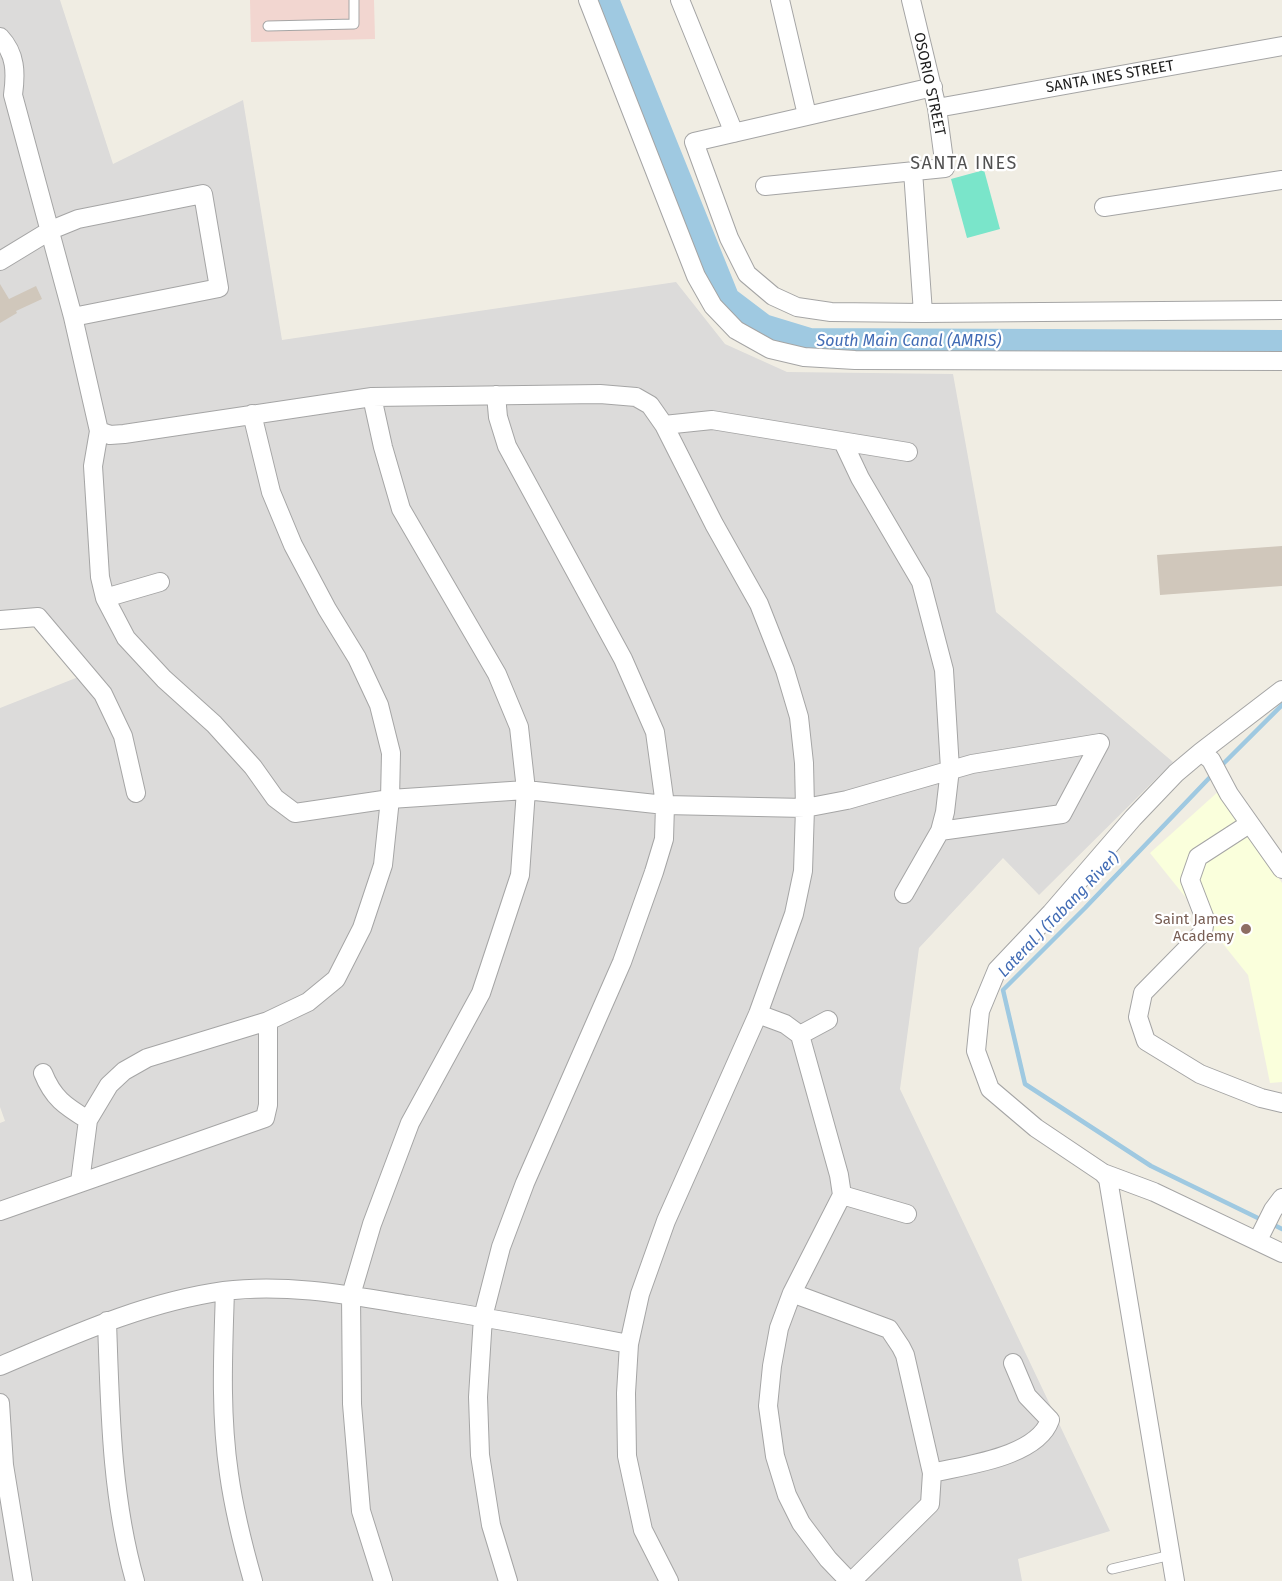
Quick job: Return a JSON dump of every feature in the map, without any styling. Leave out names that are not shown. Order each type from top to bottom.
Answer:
[{"type":"street","points":[[588,0],[696,276],[713,306],[735,330],[770,349],[804,357],[855,360],[1282,361]]},
{"type":"street","points":[[680,0],[734,132]]},
{"type":"street","points":[[780,0],[807,116]]},
{"type":"street","name":"OSORIO STREET","points":[[911,0],[938,108],[945,168],[913,171]]},
{"type":"street","points":[[0,37],[9,46],[16,73],[7,89],[51,230],[99,431],[93,466],[100,577],[105,598],[126,638],[164,679],[230,741],[253,766],[275,798],[295,813],[390,799],[526,790],[665,805],[805,808],[847,800],[950,769],[1100,743],[1065,820],[940,831]]},
{"type":"street","name":"SANTA INES STREET","points":[[938,108],[1282,46]]},
{"type":"street","points":[[933,87],[694,142],[729,238],[747,274],[773,296],[797,307],[831,312],[1282,310]]},
{"type":"street","points":[[765,186],[913,171],[923,313]]},
{"type":"street","points":[[1104,207],[1282,180]]},
{"type":"street","points":[[0,261],[51,230],[78,219],[203,194],[219,288],[73,317]]},
{"type":"street","points":[[99,431],[110,435],[124,434],[372,397],[600,394],[636,397],[650,405],[664,424],[714,524],[759,604],[785,670],[799,717],[805,808],[803,871],[794,914],[758,1014],[666,1221],[640,1294],[629,1344],[626,1393],[627,1456],[643,1530],[669,1581]]},
{"type":"street","points":[[496,395],[498,417],[507,446],[622,659],[655,732],[665,805],[664,839],[654,872],[621,962],[525,1183],[501,1247],[483,1317],[478,1397],[480,1455],[491,1526],[508,1581]]},
{"type":"street","points":[[372,397],[383,447],[401,509],[497,674],[519,727],[526,790],[520,875],[481,993],[410,1123],[372,1224],[351,1295],[352,1404],[361,1511],[383,1581]]},
{"type":"street","points":[[80,1182],[88,1120],[109,1085],[124,1071],[147,1058],[268,1022],[308,1002],[336,979],[362,928],[383,865],[390,799],[391,753],[379,705],[357,658],[327,609],[293,545],[270,492],[252,414]]},
{"type":"street","points":[[664,424],[712,420],[908,452]]},
{"type":"street","points":[[843,442],[860,478],[921,582],[944,670],[950,769],[945,812],[940,831],[904,894]]},
{"type":"street","points":[[105,598],[160,582]]},
{"type":"street","points":[[0,620],[38,617],[103,694],[123,736],[136,793]]},
{"type":"street","points":[[1282,690],[1206,756],[1176,773],[997,970],[980,1011],[976,1051],[990,1089],[1036,1128],[1103,1173],[1260,1236],[1282,1252]]},
{"type":"street","points":[[1206,756],[1228,794],[1282,869]]},
{"type":"street","points":[[1249,824],[1198,856],[1190,880],[1205,919],[1203,932],[1143,993],[1138,1017],[1146,1041],[1200,1074],[1261,1098],[1282,1102]]},
{"type":"street","points":[[758,1014],[784,1024],[800,1035],[839,1175],[842,1195],[792,1293],[779,1328],[768,1406],[775,1456],[787,1495],[801,1523],[828,1559],[851,1581],[930,1504],[932,1473],[905,1355],[889,1329],[792,1293]]},
{"type":"street","points":[[800,1035],[828,1020]]},
{"type":"street","points":[[0,1211],[265,1118],[268,1105],[268,1022]]},
{"type":"street","points":[[43,1073],[49,1088],[64,1106],[88,1120]]},
{"type":"street","points":[[1103,1173],[1108,1179],[1175,1581]]},
{"type":"street","points":[[842,1195],[907,1215]]},
{"type":"street","points":[[1260,1236],[1277,1204]]},
{"type":"street","points":[[0,1366],[107,1321],[177,1299],[225,1291],[274,1289],[351,1295],[629,1344]]},
{"type":"street","points":[[225,1291],[222,1367],[229,1473],[238,1527],[253,1581]]},
{"type":"street","points":[[107,1321],[111,1443],[125,1545],[135,1581]]},
{"type":"street","points":[[932,1473],[1015,1453],[1046,1432],[1050,1420],[1027,1396],[1012,1363]]},
{"type":"street","points":[[0,1402],[4,1465],[23,1581]]},
{"type":"lane","points":[[268,26],[354,24],[354,0]]},
{"type":"lane","points":[[1112,1569],[1171,1555]]},
{"type":"shaded area","points":[[0,0],[60,0],[113,164],[243,100],[282,340],[676,282],[725,344],[787,372],[953,374],[996,612],[1173,762],[1039,895],[1003,858],[919,948],[900,1089],[1110,1531],[1018,1559],[1022,1581],[0,1581],[0,1123],[5,1121],[0,1107],[0,708],[91,672],[41,610],[0,613]]},
{"type":"shaded area","points":[[250,0],[374,0],[375,39],[251,42]]},
{"type":"shaded area","name":"Saint James Academy","points":[[1220,790],[1282,883],[1282,1082],[1270,1083],[1248,975],[1150,853]]},
{"type":"green space","points":[[984,170],[1000,229],[967,238],[951,179]]},
{"type":"building","points":[[0,284],[9,299],[36,286],[42,299],[16,311],[17,313],[0,323]]},
{"type":"building","points":[[1282,546],[1282,586],[1160,595],[1157,555]]},
{"type":"waterway","name":"South Main Canal (AMRIS)","points":[[605,0],[726,300],[763,328],[809,342],[1282,344]]},
{"type":"waterway","name":"Lateral J (Tabang River)","points":[[1220,767],[1282,705]]},
{"type":"waterway","name":"Lateral J (Tabang River)","points":[[1214,773],[1003,990],[1025,1084],[1151,1166],[1264,1221]]},
{"type":"waterway","name":"Lateral J (Tabang River)","points":[[1272,1224],[1282,1229]]},
{"type":"place","name":"Saint James Academy","points":[[1246,929]]},
{"type":"district","name":"SANTA INES","points":[[964,164]]}]
